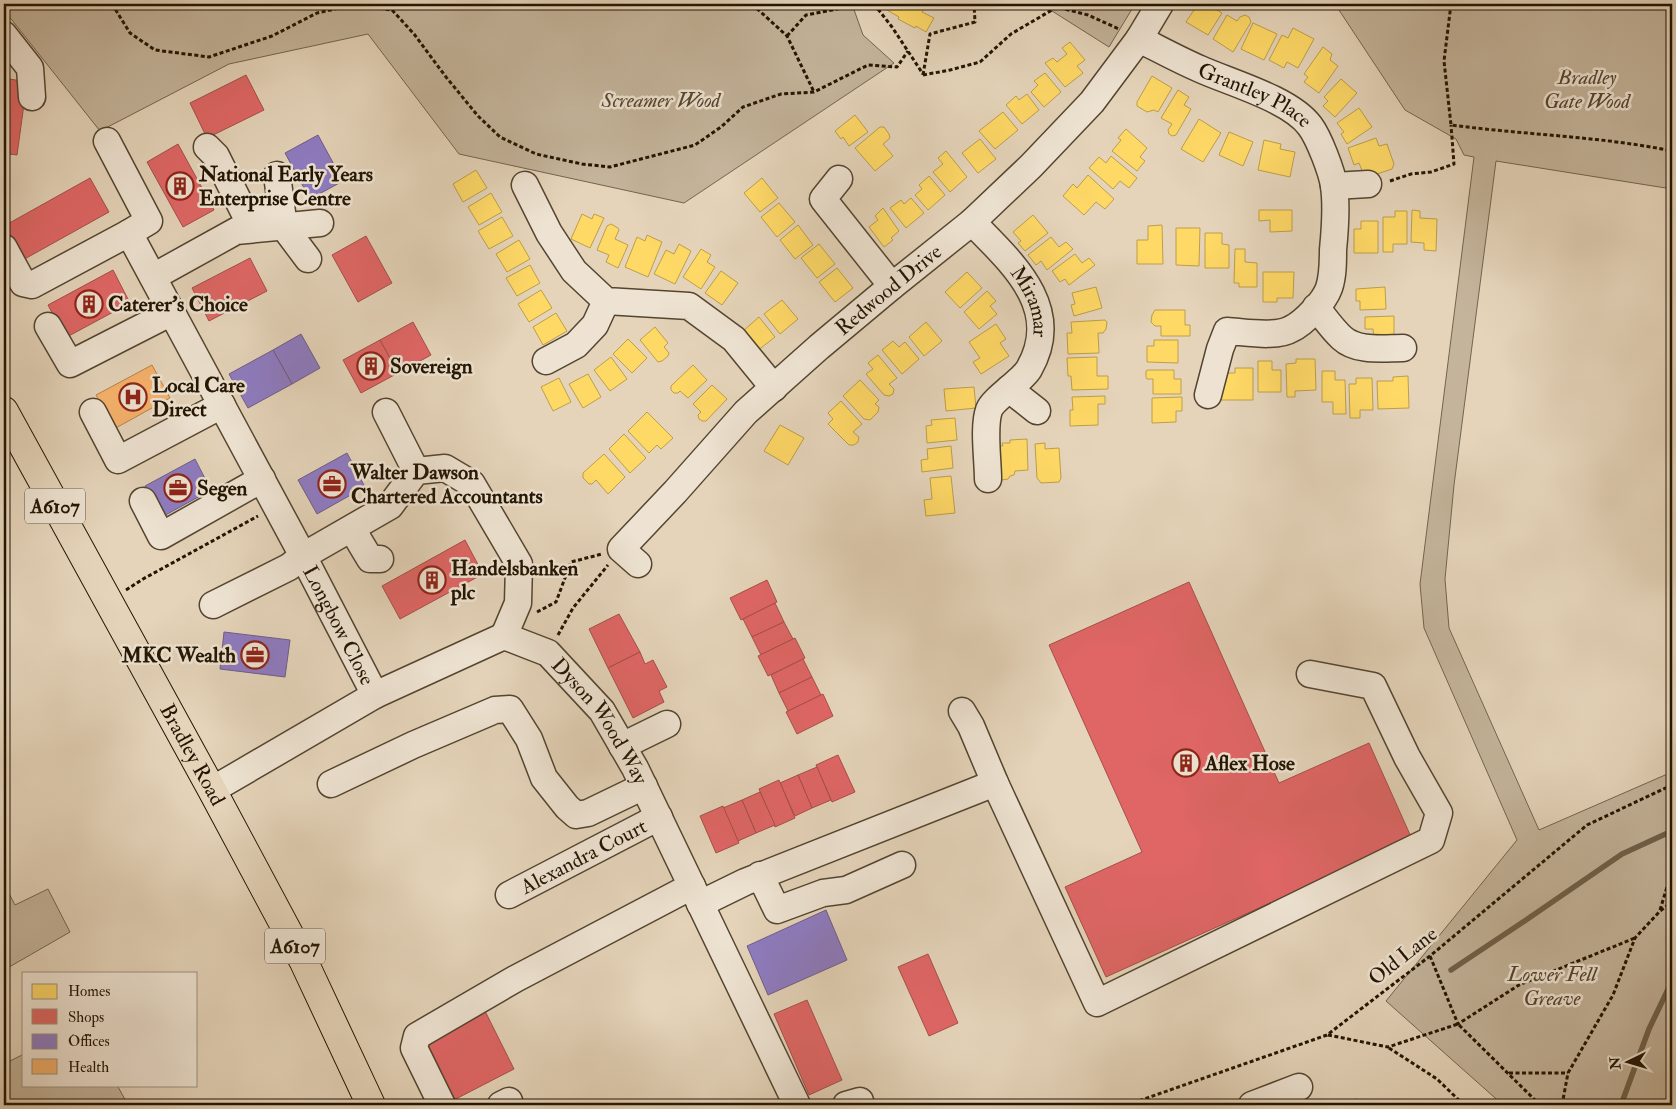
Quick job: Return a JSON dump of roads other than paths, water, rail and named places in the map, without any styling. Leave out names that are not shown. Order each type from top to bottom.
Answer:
[{"type":"main road","name":"Bradley Road","points":[[4,411],[304,962],[371,1105]]},
{"type":"street","name":"Redwood Drive","points":[[630,557],[675,492],[746,412],[892,286],[972,222],[1031,166],[1092,102],[1139,38],[1160,4]]},
{"type":"street","points":[[4,35],[30,68],[32,97]]},
{"type":"street","name":"Grantley Place","points":[[1139,38],[1198,69],[1273,99],[1294,112],[1310,126],[1327,160],[1334,186],[1335,224],[1332,274],[1327,293],[1302,322],[1290,331],[1269,334],[1227,331],[1220,349],[1208,395]]},
{"type":"street","points":[[4,248],[24,282],[32,285],[134,242],[149,221],[107,141]]},
{"type":"street","points":[[207,147],[216,156],[245,214],[284,227]]},
{"type":"street","points":[[277,176],[284,227],[308,259]]},
{"type":"street","points":[[839,179],[823,200],[892,286]]},
{"type":"street","points":[[1334,186],[1368,184]]},
{"type":"street","points":[[525,186],[549,233],[574,271],[606,301],[689,306],[734,339],[774,388]]},
{"type":"street","name":"Miramar","points":[[972,222],[1007,258],[1029,288],[1038,306],[1042,328],[1038,347],[1028,370],[990,408],[987,420],[988,479]]},
{"type":"street","points":[[153,277],[236,231],[320,223]]},
{"type":"street","name":"Longbow Close","points":[[134,242],[172,312],[206,354],[222,405],[249,436],[262,479],[375,695]]},
{"type":"street","points":[[546,361],[576,345],[595,325],[606,301]]},
{"type":"street","points":[[1316,307],[1342,338],[1353,344],[1372,348],[1403,348]]},
{"type":"street","points":[[48,326],[70,364],[172,312]]},
{"type":"street","points":[[1009,389],[1037,411]]},
{"type":"street","points":[[93,412],[118,460],[222,405]]},
{"type":"street","points":[[212,790],[375,695],[506,631],[518,603],[519,564],[472,484],[445,468],[416,471],[386,412]]},
{"type":"street","name":"Longbow Close","points":[[303,556],[390,506],[416,471]]},
{"type":"street","points":[[143,501],[161,536],[262,479]]},
{"type":"street","name":"Longbow Close","points":[[276,506],[295,521],[316,530],[348,531]]},
{"type":"street","points":[[348,531],[370,559],[380,559]]},
{"type":"street","points":[[213,604],[289,567],[303,556]]},
{"type":"street","name":"Dyson Wood Way","points":[[506,631],[548,653],[602,711],[644,786],[797,1105]]},
{"type":"street","points":[[962,710],[971,726],[995,783],[1096,1002],[1431,840],[1439,813],[1407,757],[1373,686],[1310,674]]},
{"type":"street","points":[[331,784],[413,745],[495,710],[510,709],[529,739],[544,778],[567,807],[576,815],[588,813],[644,786]]},
{"type":"street","points":[[622,746],[667,724]]},
{"type":"street","points":[[442,1105],[414,1048],[417,1036],[515,980],[696,895],[760,876],[995,783]]},
{"type":"street","name":"Alexandra Court","points":[[509,896],[658,817]]},
{"type":"street","points":[[760,876],[777,910],[824,893],[846,890],[902,865]]},
{"type":"street","points":[[1252,1105],[1299,1087]]},
{"type":"waterway","points":[[1451,970],[1622,854],[1672,831]]},
{"type":"waterway","points":[[1621,1105],[1649,1029],[1672,981]]},
{"type":"place","name":"National Early Years Enterprise Centre","points":[[180,186]]},
{"type":"place","name":"Caterer's Choice","points":[[89,304]]},
{"type":"place","name":"Sovereign","points":[[371,366]]},
{"type":"place","name":"Local Care Direct","points":[[133,397]]},
{"type":"place","name":"Walter Dawson Chartered Accountants","points":[[332,484]]},
{"type":"place","name":"Segen","points":[[178,488]]},
{"type":"place","name":"Handelsbanken plc","points":[[432,580]]},
{"type":"place","name":"MKC Wealth","points":[[255,655]]},
{"type":"place","name":"Aflex Hose","points":[[1186,763]]},
{"type":"park label","name":"Bradley Gate Wood","points":[[1587,89]]},
{"type":"park label","name":"Screamer Wood","points":[[661,100]]},
{"type":"park label","name":"Lower Fell Greave","points":[[1552,986]]}]
